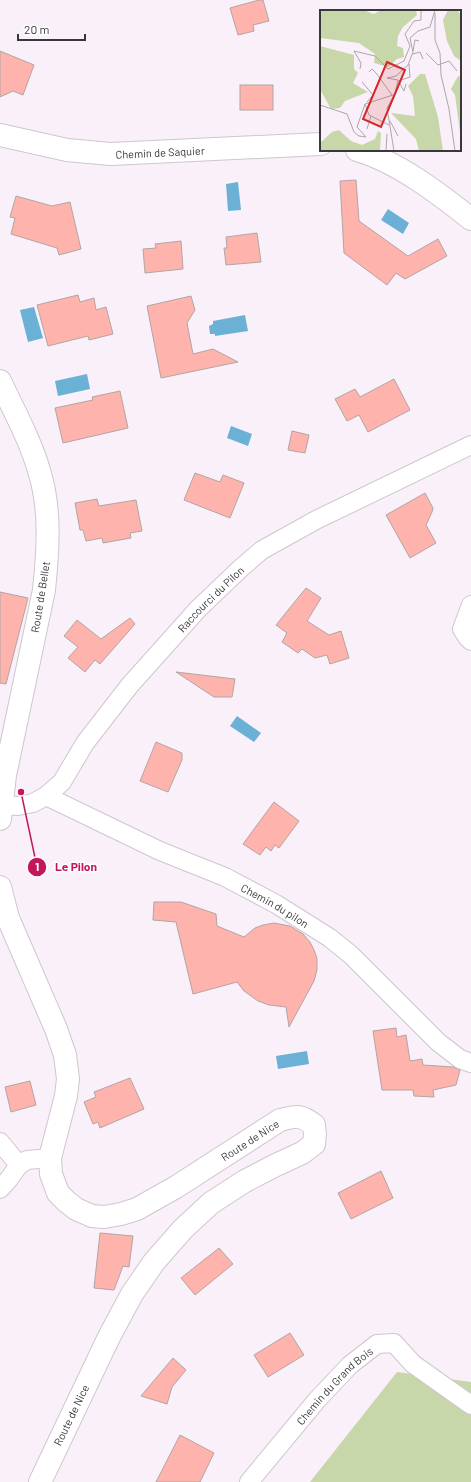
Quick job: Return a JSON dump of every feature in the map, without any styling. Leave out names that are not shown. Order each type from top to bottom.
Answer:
[{"type":"main road","name":"Chemin de Saquier","points":[[0,135],[67,150],[111,154],[320,144]]},
{"type":"main road","points":[[360,151],[386,161],[419,181],[446,199],[471,219]]},
{"type":"main road","name":"Route de Bellet","points":[[0,381],[22,427],[41,475],[45,497],[47,526],[47,560],[44,590],[5,775],[1,812]]},
{"type":"main road","name":"Route de Nice","points":[[0,887],[8,918],[56,1029],[65,1055],[68,1079],[66,1096],[50,1158],[51,1174],[58,1193],[76,1208],[92,1216],[104,1217],[121,1214],[136,1209],[176,1187],[280,1120],[297,1116],[314,1125],[315,1134],[314,1144],[302,1153],[245,1181],[211,1203],[183,1229],[154,1262],[132,1294],[109,1337],[40,1482]]},
{"type":"street","name":"Raccourci du Pilon","points":[[1,812],[33,803],[46,796],[62,782],[85,743],[130,685],[198,609],[242,566],[262,550],[291,533],[471,445]]},
{"type":"street","points":[[471,605],[462,629],[471,641]]},
{"type":"street","name":"Chemin du pilon","points":[[46,796],[160,851],[225,877],[276,904],[330,938],[351,956],[438,1042],[460,1059],[471,1063]]},
{"type":"street","points":[[0,1142],[18,1165]]},
{"type":"street","points":[[0,1189],[18,1165],[27,1160],[50,1158]]},
{"type":"street","name":"Chemin du Grand Bois","points":[[250,1482],[317,1400],[350,1365],[377,1344],[394,1343],[413,1364],[471,1405]]},
{"type":"green space","points":[[397,1372],[471,1382],[471,1482],[310,1482]]},
{"type":"water","points":[[238,182],[241,210],[228,211],[226,184]]},
{"type":"water","points":[[388,209],[409,223],[403,234],[381,220]]},
{"type":"water","points":[[34,307],[43,338],[28,342],[20,310]]},
{"type":"water","points":[[245,315],[248,331],[215,336],[215,334],[210,334],[209,326],[213,324],[213,321]]},
{"type":"water","points":[[87,374],[90,389],[58,396],[55,381]]},
{"type":"water","points":[[231,426],[252,434],[248,446],[227,438]]},
{"type":"water","points":[[237,716],[261,733],[254,742],[230,726]]},
{"type":"water","points":[[307,1051],[309,1064],[278,1069],[276,1056]]},
{"type":"building","points":[[263,0],[269,21],[253,25],[254,31],[238,35],[230,8]]},
{"type":"building","points":[[0,51],[34,65],[23,95],[13,91],[0,97]]},
{"type":"building","points":[[240,85],[273,85],[273,110],[240,110]]},
{"type":"building","points":[[356,180],[359,221],[408,256],[438,239],[447,256],[405,279],[396,273],[387,285],[344,253],[340,181]]},
{"type":"building","points":[[16,196],[52,206],[70,202],[81,249],[59,255],[57,248],[11,234],[15,218],[10,217]]},
{"type":"building","points":[[257,233],[261,262],[226,265],[224,248],[227,248],[226,237]]},
{"type":"building","points":[[181,241],[183,269],[145,273],[143,249],[156,248],[155,244]]},
{"type":"building","points":[[78,295],[80,302],[94,298],[96,310],[106,307],[113,334],[89,340],[88,336],[48,346],[37,305]]},
{"type":"building","points":[[191,296],[195,310],[187,323],[193,354],[213,349],[238,362],[161,378],[147,306]]},
{"type":"building","points":[[394,379],[410,410],[368,432],[359,415],[347,421],[335,399],[355,389],[360,397]]},
{"type":"building","points":[[120,391],[128,428],[63,443],[55,408],[93,400],[92,397]]},
{"type":"building","points":[[292,431],[309,435],[305,453],[288,450]]},
{"type":"building","points":[[195,473],[220,482],[223,475],[244,483],[230,518],[184,500]]},
{"type":"building","points":[[425,493],[433,508],[426,525],[436,543],[410,558],[386,515]]},
{"type":"building","points":[[97,499],[99,506],[136,500],[142,531],[130,533],[131,538],[103,543],[102,538],[86,541],[83,530],[80,530],[75,503]]},
{"type":"building","points":[[306,588],[321,598],[307,621],[329,635],[341,631],[349,658],[330,664],[327,655],[315,658],[302,649],[298,653],[282,642],[287,633],[276,625]]},
{"type":"building","points":[[0,592],[28,598],[6,684],[0,683]]},
{"type":"building","points":[[130,618],[135,624],[100,664],[95,660],[85,672],[68,658],[78,647],[64,636],[77,620],[101,639]]},
{"type":"building","points":[[176,672],[235,679],[232,697],[214,697]]},
{"type":"building","points":[[156,742],[182,753],[182,760],[168,792],[140,781]]},
{"type":"building","points":[[274,802],[299,821],[279,848],[275,845],[271,851],[266,847],[260,855],[243,844]]},
{"type":"building","points":[[154,902],[181,902],[216,914],[217,926],[244,937],[255,928],[274,923],[290,926],[303,934],[310,942],[314,950],[317,958],[317,970],[314,981],[289,1027],[286,1007],[269,1005],[258,1001],[244,991],[237,982],[193,994],[176,922],[153,920]]},
{"type":"building","points":[[396,1028],[397,1037],[406,1035],[410,1061],[422,1059],[423,1065],[453,1067],[460,1070],[456,1085],[433,1090],[434,1097],[414,1096],[413,1090],[382,1090],[373,1031]]},
{"type":"building","points":[[130,1078],[144,1109],[100,1128],[98,1122],[93,1124],[84,1102],[96,1097],[94,1092]]},
{"type":"building","points":[[30,1081],[36,1105],[11,1112],[5,1087]]},
{"type":"building","points":[[381,1171],[393,1198],[351,1219],[338,1193]]},
{"type":"building","points":[[100,1233],[133,1236],[129,1267],[123,1266],[114,1290],[94,1288]]},
{"type":"building","points":[[219,1248],[233,1264],[195,1295],[181,1278]]},
{"type":"building","points":[[290,1333],[304,1355],[268,1377],[254,1355]]},
{"type":"building","points":[[173,1358],[186,1370],[172,1387],[167,1404],[141,1396]]},
{"type":"building","points":[[180,1435],[214,1453],[200,1482],[156,1482]]},
{"type":"place","name":"Le Pilon","points":[[21,792]]}]
